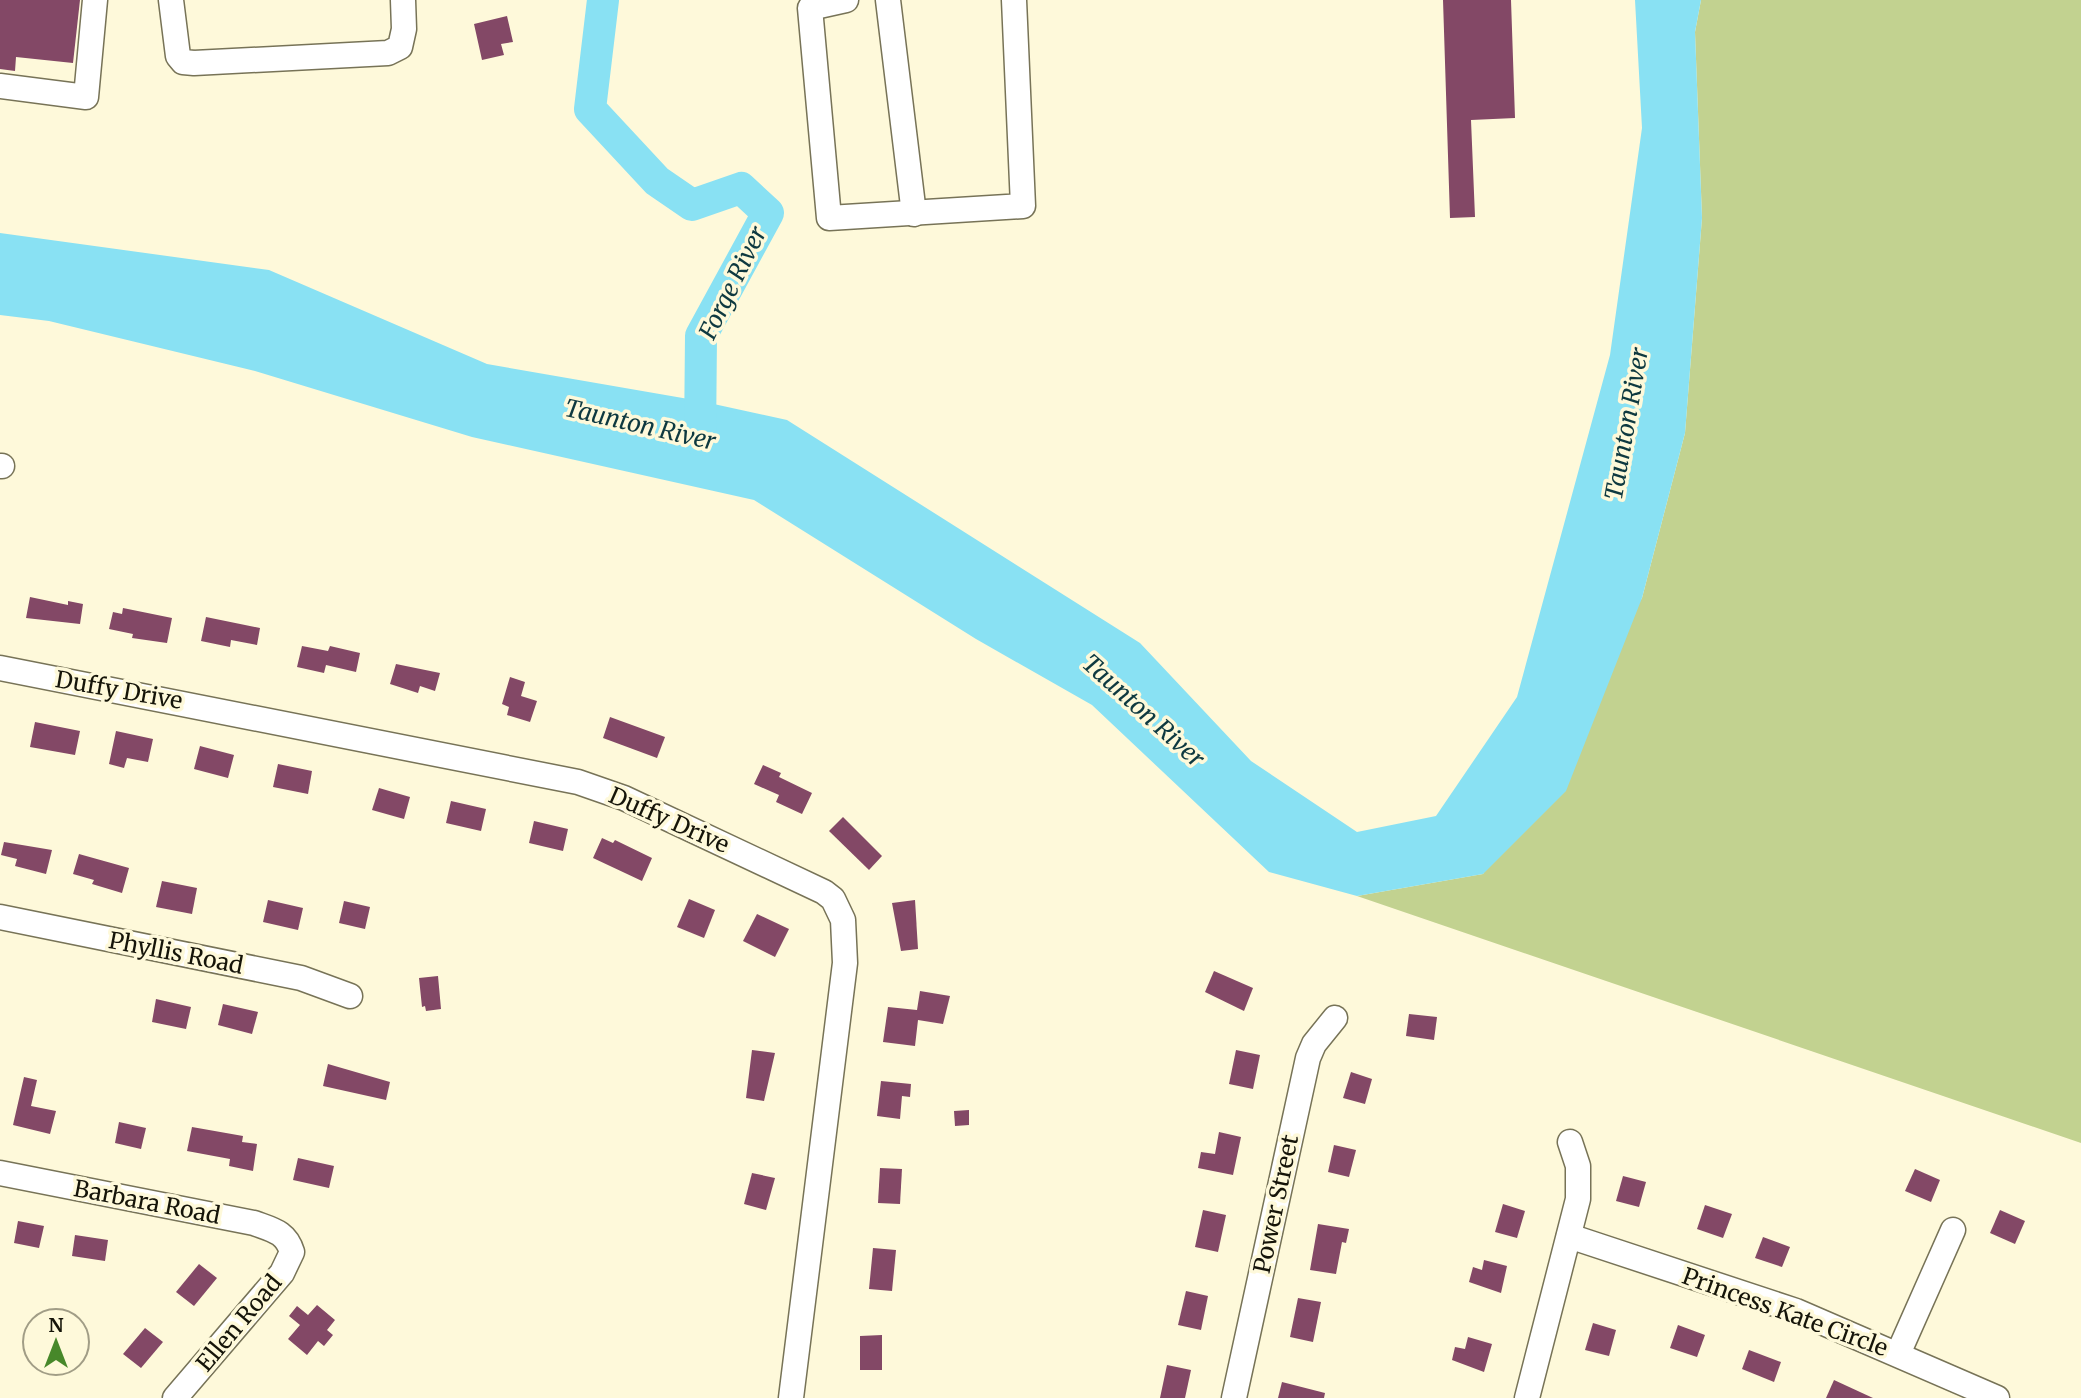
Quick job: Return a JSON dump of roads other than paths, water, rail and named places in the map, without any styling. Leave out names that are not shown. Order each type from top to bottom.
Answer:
[{"type":"street","points":[[0,86],[86,97],[95,0]]},
{"type":"street","points":[[171,0],[178,56],[183,62],[194,63],[388,53],[400,47],[403,38],[402,0]]},
{"type":"street","points":[[846,0],[806,4],[830,218],[1023,206],[1014,0]]},
{"type":"street","points":[[888,0],[914,214]]},
{"type":"street","name":"Duffy Drive","points":[[0,668],[578,782],[624,798],[803,880],[832,899],[843,920],[846,947],[791,1398]]},
{"type":"street","name":"Phyllis Road","points":[[0,917],[301,978],[350,996]]},
{"type":"street","name":"Power Street","points":[[1234,1398],[1308,1058],[1314,1044],[1335,1018]]},
{"type":"street","points":[[1527,1398],[1580,1185],[1576,1152],[1570,1142]]},
{"type":"street","name":"Barbara Road","points":[[0,1173],[254,1223],[278,1231],[289,1243]]},
{"type":"street","points":[[1898,1354],[1953,1230]]},
{"type":"street","name":"Princess Kate Circle","points":[[1569,1236],[1796,1311],[1997,1398]]},
{"type":"street","name":"Ellen Road","points":[[175,1398],[275,1283],[289,1262],[292,1252],[289,1243]]},
{"type":"water","name":"Taunton River","points":[[1635,0],[1701,0],[1695,32],[1702,218],[1685,433],[1642,598],[1566,791],[1483,874],[1357,896],[1269,872],[1092,705],[976,639],[754,500],[472,437],[255,371],[49,321],[0,315],[0,233],[269,270],[487,364],[700,401],[787,420],[1140,643],[1251,761],[1357,832],[1436,816],[1517,697],[1610,355],[1642,128]]},
{"type":"waterway","name":"Forge River","points":[[603,0],[590,109],[657,181],[692,205],[741,188],[768,213],[701,336],[700,440]]}]
